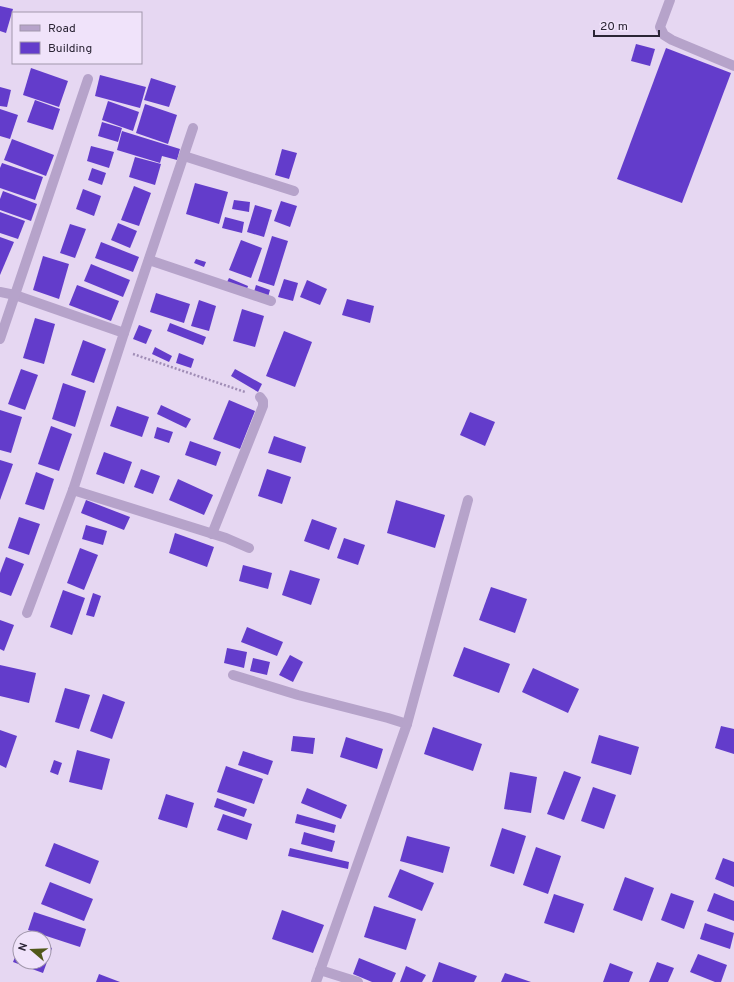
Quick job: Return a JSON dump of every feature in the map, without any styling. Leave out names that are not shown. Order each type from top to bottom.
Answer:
[{"type":"street","points":[[670,0],[660,27],[664,35],[672,40],[734,66]]},
{"type":"street","points":[[0,339],[88,79]]},
{"type":"street","points":[[27,614],[73,490],[193,128]]},
{"type":"street","points":[[184,156],[294,191]]},
{"type":"street","points":[[149,260],[271,301]]},
{"type":"street","points":[[0,292],[15,295],[124,333]]},
{"type":"street","points":[[212,534],[263,406],[263,401],[260,397]]},
{"type":"street","points":[[73,490],[226,538],[249,548]]},
{"type":"street","points":[[316,982],[407,724],[468,500]]},
{"type":"street","points":[[233,675],[298,695],[407,724]]},
{"type":"street","points":[[320,970],[358,982]]},
{"type":"path","points":[[119,350],[260,397]]},
{"type":"building","points":[[0,6],[13,9],[6,33],[0,31]]},
{"type":"building","points":[[636,44],[655,49],[650,66],[631,61]]},
{"type":"building","points":[[666,48],[731,73],[682,203],[617,179]]},
{"type":"building","points":[[31,68],[68,81],[59,107],[23,95]]},
{"type":"building","points":[[100,75],[146,87],[140,108],[95,96]]},
{"type":"building","points":[[151,78],[176,86],[169,107],[144,100]]},
{"type":"building","points":[[0,87],[11,90],[7,107],[0,106]]},
{"type":"building","points":[[35,100],[60,109],[53,130],[27,122]]},
{"type":"building","points":[[108,101],[139,112],[133,131],[102,120]]},
{"type":"building","points":[[145,104],[177,115],[168,144],[136,133]]},
{"type":"building","points":[[0,109],[18,115],[10,139],[0,136]]},
{"type":"building","points":[[102,122],[122,128],[118,142],[98,136]]},
{"type":"building","points":[[122,131],[180,149],[177,160],[162,156],[160,163],[117,150]]},
{"type":"building","points":[[12,139],[54,155],[46,176],[4,160]]},
{"type":"building","points":[[91,146],[114,152],[109,168],[87,161]]},
{"type":"building","points":[[282,149],[297,153],[289,179],[275,175]]},
{"type":"building","points":[[135,157],[161,164],[155,185],[129,177]]},
{"type":"building","points":[[2,163],[43,177],[35,200],[0,188],[0,168]]},
{"type":"building","points":[[92,168],[106,173],[102,185],[88,180]]},
{"type":"building","points":[[195,183],[228,192],[219,224],[186,214]]},
{"type":"building","points":[[134,186],[151,193],[139,226],[121,220]]},
{"type":"building","points":[[83,189],[101,196],[94,216],[76,209]]},
{"type":"building","points":[[3,191],[37,204],[31,221],[0,210],[0,199]]},
{"type":"building","points":[[234,200],[250,202],[249,212],[232,209]]},
{"type":"building","points":[[281,201],[297,206],[290,227],[274,221]]},
{"type":"building","points":[[255,205],[272,210],[264,237],[247,232]]},
{"type":"building","points":[[0,212],[25,221],[18,239],[0,233]]},
{"type":"building","points":[[225,217],[244,222],[242,233],[222,228]]},
{"type":"building","points":[[118,223],[137,231],[130,248],[111,240]]},
{"type":"building","points":[[70,224],[86,229],[75,258],[60,253]]},
{"type":"building","points":[[272,236],[288,241],[274,286],[258,281]]},
{"type":"building","points":[[0,237],[14,242],[0,275]]},
{"type":"building","points":[[241,240],[262,248],[251,278],[229,270]]},
{"type":"building","points":[[101,242],[139,257],[133,272],[95,258]]},
{"type":"building","points":[[43,256],[69,264],[59,299],[33,290]]},
{"type":"building","points":[[196,259],[206,262],[204,267],[194,263]]},
{"type":"building","points":[[91,264],[130,280],[123,297],[84,281]]},
{"type":"building","points":[[229,278],[248,286],[247,289],[227,282]]},
{"type":"building","points":[[284,279],[298,283],[293,301],[278,297]]},
{"type":"building","points":[[307,280],[327,289],[320,305],[300,297]]},
{"type":"building","points":[[77,285],[119,301],[111,321],[69,305]]},
{"type":"building","points":[[256,285],[270,290],[268,297],[254,292]]},
{"type":"building","points":[[156,293],[190,304],[184,323],[150,312]]},
{"type":"building","points":[[347,299],[374,306],[370,323],[342,315]]},
{"type":"building","points":[[199,300],[216,306],[209,331],[191,326]]},
{"type":"building","points":[[242,309],[264,316],[255,347],[233,341]]},
{"type":"building","points":[[35,318],[55,324],[44,364],[23,358]]},
{"type":"building","points":[[170,323],[206,337],[203,345],[167,331]]},
{"type":"building","points":[[139,325],[152,330],[146,344],[133,339]]},
{"type":"building","points":[[284,331],[312,342],[295,387],[266,376]]},
{"type":"building","points":[[83,340],[106,349],[94,383],[71,375]]},
{"type":"building","points":[[155,347],[172,356],[169,362],[152,354]]},
{"type":"building","points":[[179,353],[194,359],[191,368],[176,363]]},
{"type":"building","points":[[21,369],[38,375],[25,410],[8,404]]},
{"type":"building","points":[[235,369],[262,384],[258,392],[231,376]]},
{"type":"building","points":[[63,383],[86,391],[75,427],[52,419]]},
{"type":"building","points":[[229,400],[255,411],[240,449],[213,439]]},
{"type":"building","points":[[161,405],[191,419],[186,428],[157,414]]},
{"type":"building","points":[[117,406],[149,417],[142,437],[110,426]]},
{"type":"building","points":[[0,410],[22,417],[11,453],[0,450]]},
{"type":"building","points":[[470,412],[495,422],[485,446],[460,435]]},
{"type":"building","points":[[51,426],[72,434],[59,471],[38,464]]},
{"type":"building","points":[[157,427],[173,432],[169,443],[154,438]]},
{"type":"building","points":[[274,436],[306,447],[301,463],[268,453]]},
{"type":"building","points":[[190,441],[221,452],[216,466],[185,455]]},
{"type":"building","points":[[104,452],[132,462],[124,484],[96,474]]},
{"type":"building","points":[[0,460],[13,464],[0,500]]},
{"type":"building","points":[[141,469],[160,476],[153,494],[134,487]]},
{"type":"building","points":[[267,469],[291,477],[282,504],[258,496]]},
{"type":"building","points":[[36,472],[54,479],[44,510],[25,504]]},
{"type":"building","points":[[178,479],[213,495],[204,515],[169,500]]},
{"type":"building","points":[[86,500],[130,517],[124,530],[81,513]]},
{"type":"building","points":[[396,500],[445,515],[435,548],[387,533]]},
{"type":"building","points":[[19,517],[40,524],[29,555],[8,548]]},
{"type":"building","points":[[312,519],[337,528],[329,550],[304,541]]},
{"type":"building","points":[[86,525],[107,531],[103,545],[82,539]]},
{"type":"building","points":[[175,533],[214,547],[207,567],[169,553]]},
{"type":"building","points":[[344,538],[365,545],[358,565],[337,558]]},
{"type":"building","points":[[80,548],[98,555],[84,590],[67,583]]},
{"type":"building","points":[[6,557],[24,564],[11,596],[0,592],[0,573]]},
{"type":"building","points":[[243,565],[272,573],[268,589],[239,581]]},
{"type":"building","points":[[290,570],[320,579],[311,605],[282,595]]},
{"type":"building","points":[[491,587],[527,599],[515,633],[479,620]]},
{"type":"building","points":[[63,590],[85,598],[72,635],[50,627]]},
{"type":"building","points":[[93,593],[101,596],[94,617],[86,615]]},
{"type":"building","points":[[0,620],[14,625],[4,651],[0,649]]},
{"type":"building","points":[[247,627],[283,642],[277,656],[241,642]]},
{"type":"building","points":[[464,647],[510,664],[499,693],[453,676]]},
{"type":"building","points":[[227,648],[247,652],[244,668],[224,663]]},
{"type":"building","points":[[290,655],[303,662],[293,682],[279,675]]},
{"type":"building","points":[[253,658],[270,662],[267,675],[250,671]]},
{"type":"building","points":[[0,665],[36,673],[29,703],[0,696]]},
{"type":"building","points":[[533,668],[579,689],[568,713],[522,692]]},
{"type":"building","points":[[65,688],[90,695],[79,729],[55,722]]},
{"type":"building","points":[[103,694],[125,702],[112,739],[90,731]]},
{"type":"building","points":[[721,726],[734,729],[734,754],[715,748]]},
{"type":"building","points":[[433,727],[482,744],[473,771],[424,754]]},
{"type":"building","points":[[0,730],[17,736],[6,768],[0,765]]},
{"type":"building","points":[[599,735],[639,747],[631,775],[591,763]]},
{"type":"building","points":[[293,736],[315,738],[313,754],[291,751]]},
{"type":"building","points":[[346,737],[383,749],[377,769],[340,757]]},
{"type":"building","points":[[77,750],[110,759],[102,790],[69,782]]},
{"type":"building","points":[[243,751],[273,761],[268,775],[238,765]]},
{"type":"building","points":[[54,760],[62,763],[58,775],[50,772]]},
{"type":"building","points":[[226,766],[263,779],[254,804],[217,792]]},
{"type":"building","points":[[564,771],[581,777],[564,820],[547,814]]},
{"type":"building","points":[[510,772],[537,777],[531,813],[504,809]]},
{"type":"building","points":[[593,787],[616,795],[604,829],[581,821]]},
{"type":"building","points":[[307,788],[347,805],[341,819],[301,803]]},
{"type":"building","points":[[166,794],[194,803],[187,828],[158,819]]},
{"type":"building","points":[[217,798],[247,809],[244,817],[214,807]]},
{"type":"building","points":[[223,814],[252,824],[247,840],[217,830]]},
{"type":"building","points":[[297,814],[336,825],[334,833],[295,823]]},
{"type":"building","points":[[502,828],[526,836],[514,874],[490,866]]},
{"type":"building","points":[[304,832],[335,841],[332,852],[301,844]]},
{"type":"building","points":[[407,836],[450,847],[443,873],[400,861]]},
{"type":"building","points":[[54,843],[99,861],[90,884],[45,866]]},
{"type":"building","points":[[536,847],[561,856],[548,894],[523,885]]},
{"type":"building","points":[[290,848],[349,862],[348,869],[288,856]]},
{"type":"building","points":[[723,858],[734,862],[734,887],[715,879]]},
{"type":"building","points":[[400,869],[434,883],[422,911],[388,897]]},
{"type":"building","points":[[625,877],[654,888],[642,921],[613,910]]},
{"type":"building","points":[[50,882],[93,899],[84,921],[41,904]]},
{"type":"building","points":[[671,893],[694,901],[684,929],[661,920]]},
{"type":"building","points":[[714,893],[734,901],[734,921],[707,911]]},
{"type":"building","points":[[554,894],[584,904],[574,933],[544,923]]},
{"type":"building","points":[[374,906],[416,919],[406,950],[364,937]]},
{"type":"building","points":[[282,910],[324,925],[313,953],[272,939]]},
{"type":"building","points":[[34,912],[86,929],[80,947],[52,938],[52,930],[28,930]]},
{"type":"building","points":[[705,923],[734,933],[730,949],[700,939]]},
{"type":"building","points":[[698,954],[727,965],[721,982],[715,982],[690,972]]},
{"type":"building","points":[[359,958],[396,973],[392,982],[372,982],[353,974]]},
{"type":"building","points":[[439,962],[477,976],[474,982],[432,982]]},
{"type":"building","points":[[657,962],[674,968],[668,982],[649,982]]},
{"type":"building","points":[[610,963],[633,972],[629,982],[603,982]]},
{"type":"building","points":[[406,966],[426,975],[422,982],[400,982]]},
{"type":"building","points":[[35,970],[44,970],[43,973]]},
{"type":"building","points":[[505,973],[531,982],[501,982]]},
{"type":"building","points":[[99,974],[120,982],[96,982]]}]
